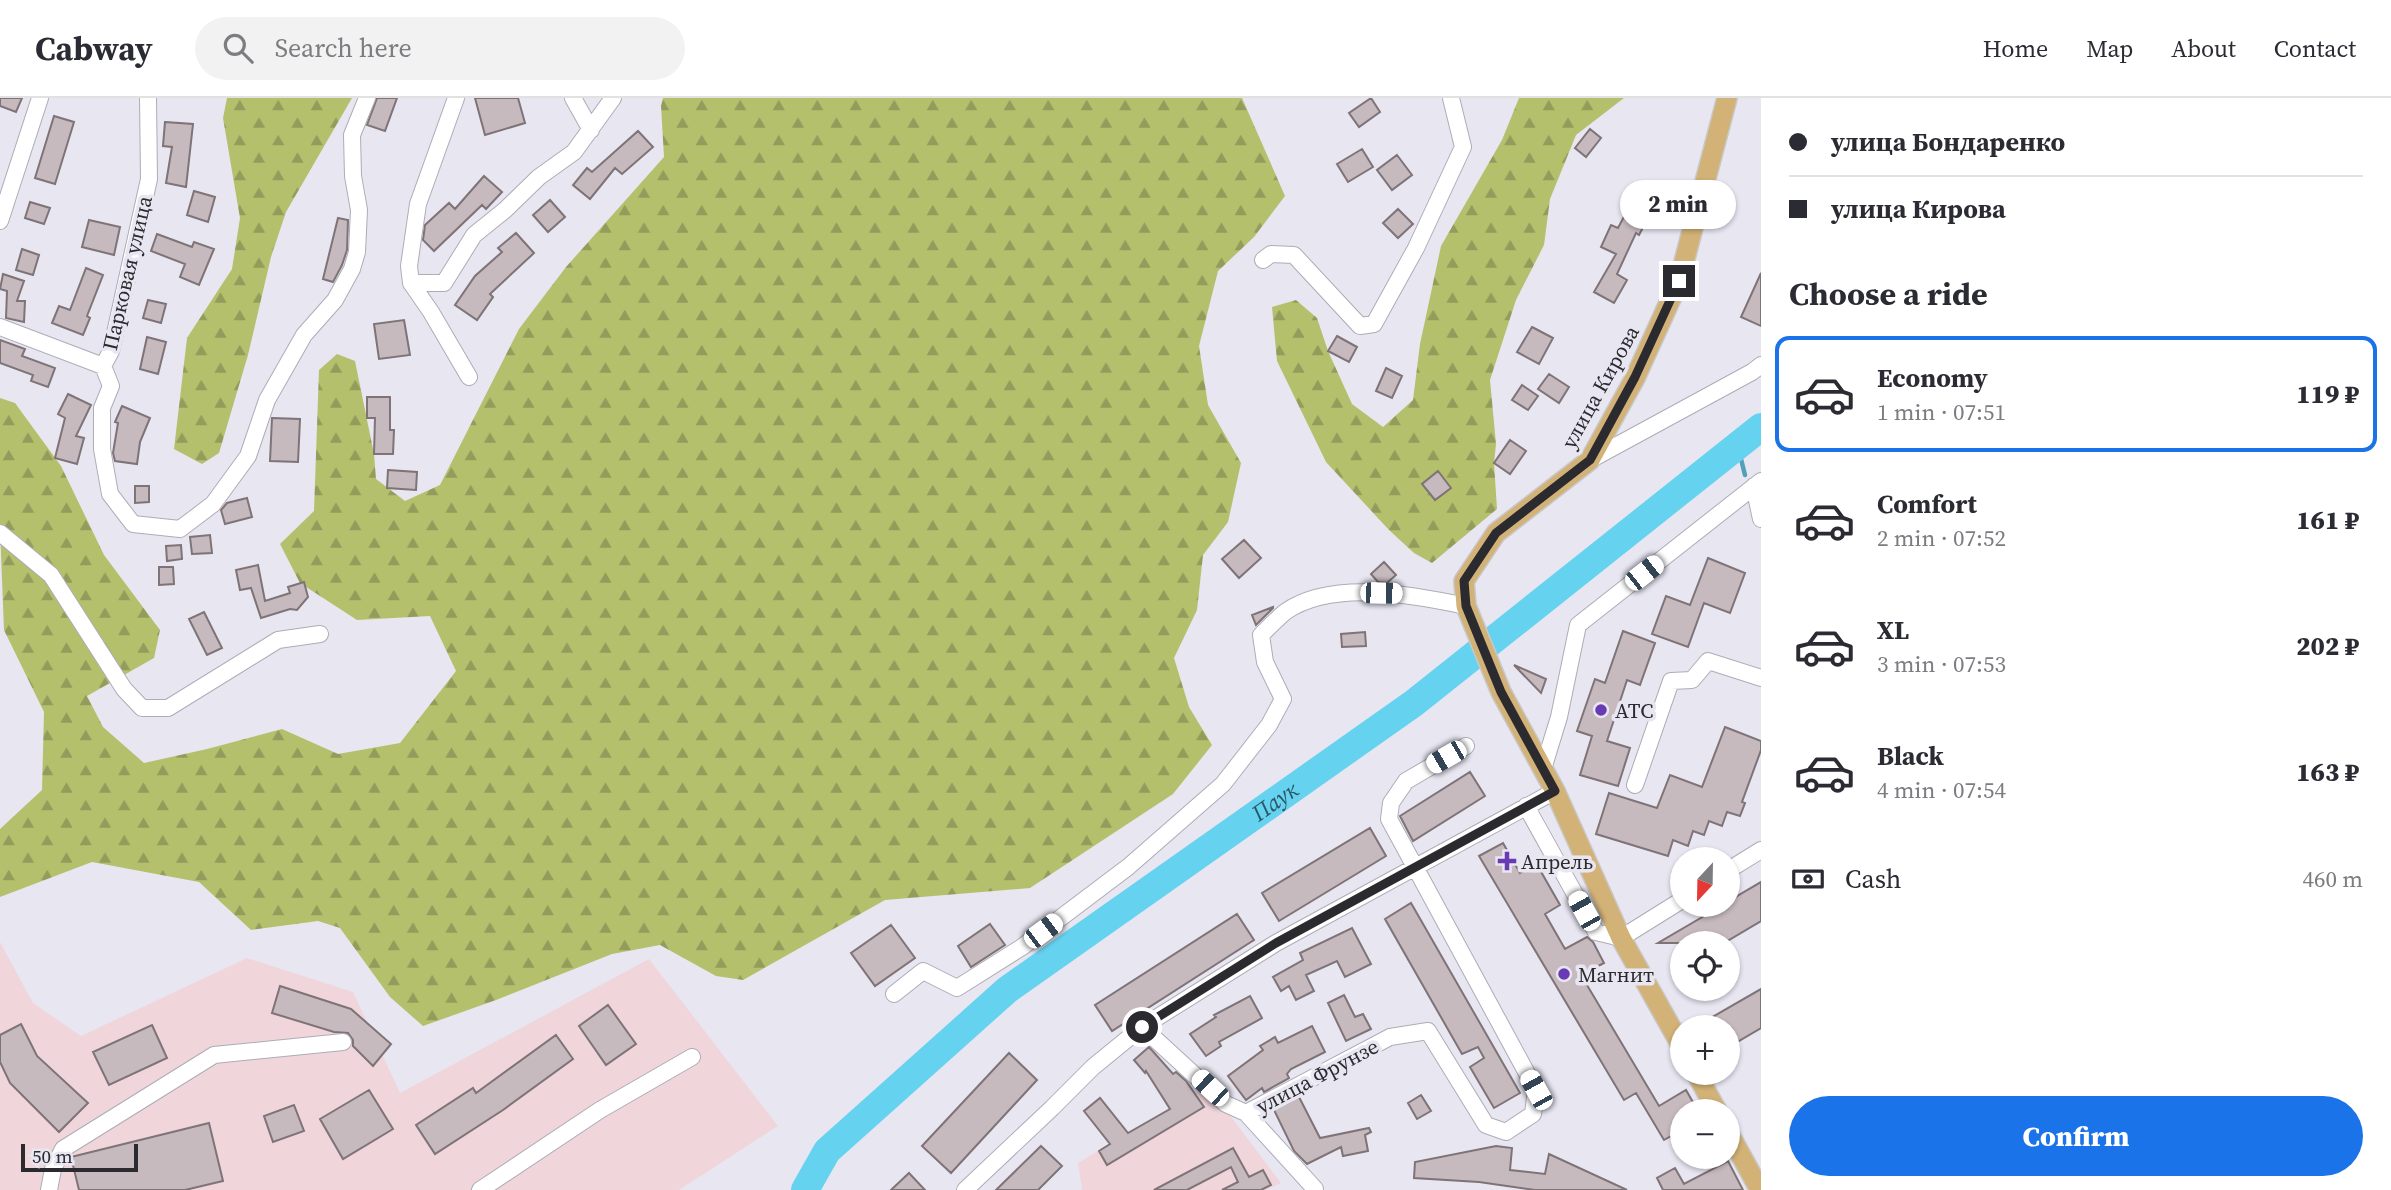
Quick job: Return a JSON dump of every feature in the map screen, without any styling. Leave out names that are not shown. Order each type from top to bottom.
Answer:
[{"type":"main road","name":"улица Кирова","points":[[1670,1026],[1621,939],[1555,791],[1501,692],[1466,606],[1464,581],[1496,533],[1590,460],[1635,377],[1679,281],[1727,98]]},
{"type":"main road","points":[[1740,1154],[1760,1190]]},
{"type":"street","points":[[0,221],[40,98]]},
{"type":"street","name":"Парковая улица","points":[[148,98],[149,179],[111,351],[103,366],[110,386],[103,408],[102,449],[110,494],[133,524],[180,529],[213,504],[248,456],[267,400],[304,335],[335,300],[352,269],[357,252],[359,210],[352,135],[367,98]]},
{"type":"street","points":[[456,98],[418,204],[409,266],[411,283],[469,377]]},
{"type":"street","points":[[573,98],[591,130]]},
{"type":"street","points":[[411,283],[444,283],[474,235],[539,177],[573,152],[613,98]]},
{"type":"street","points":[[1263,260],[1271,254],[1294,255],[1360,326],[1374,324],[1416,248],[1463,147],[1451,98]]},
{"type":"street","points":[[0,327],[103,366]]},
{"type":"street","points":[[1590,460],[1761,365]]},
{"type":"street","points":[[1757,484],[1761,519]]},
{"type":"street","points":[[1543,769],[1559,717],[1578,625],[1757,484]]},
{"type":"street","points":[[0,533],[51,575],[124,688],[142,708],[168,708],[278,640],[320,634]]},
{"type":"street","points":[[894,994],[923,971],[957,988],[1022,947],[1128,867],[1223,784],[1269,724],[1283,699],[1265,662],[1261,635],[1286,612],[1316,598],[1362,593],[1400,593],[1466,606]]},
{"type":"street","points":[[1635,785],[1671,681],[1692,680],[1708,662],[1761,678]]},
{"type":"street","points":[[1416,867],[1389,818],[1391,803],[1406,781],[1466,746]]},
{"type":"street","points":[[965,1190],[1093,1067],[1142,1027],[1276,943],[1555,791]]},
{"type":"street","points":[[1526,806],[1596,932],[1621,939],[1670,908]]},
{"type":"street","points":[[1740,863],[1761,850]]},
{"type":"street","name":"улица Фрунзе","points":[[1246,1113],[1390,1037],[1428,1031],[1486,1125],[1506,1132],[1533,1114],[1536,1090],[1416,867]]},
{"type":"street","points":[[1142,1027],[1226,1104],[1246,1113],[1315,1189]]},
{"type":"street","points":[[49,1190],[53,1169],[63,1149],[214,1055],[343,1042]]},
{"type":"street","points":[[480,1190],[600,1110],[692,1057]]},
{"type":"shaded area","points":[[0,942],[33,1003],[81,1036],[247,958],[353,992],[400,1093],[649,959],[778,1126],[679,1190],[0,1190]]},
{"type":"shaded area","points":[[1207,1085],[1281,1183],[1266,1190],[1082,1190],[1078,1163]]},
{"type":"green space","points":[[227,98],[352,98],[286,212],[271,257],[248,355],[219,453],[202,464],[174,449],[187,338],[232,269],[240,218],[223,118]]},
{"type":"green space","points":[[663,98],[1242,98],[1285,196],[1254,237],[1218,271],[1199,346],[1208,405],[1241,463],[1228,522],[1203,555],[1197,610],[1174,658],[1189,707],[1212,745],[1173,794],[1030,888],[885,900],[743,980],[716,976],[660,945],[612,954],[423,1026],[390,997],[340,928],[318,921],[251,930],[199,882],[92,862],[0,897],[0,829],[42,790],[44,712],[4,630],[0,528],[0,398],[15,403],[61,466],[104,555],[160,630],[154,658],[87,696],[103,727],[144,763],[282,729],[338,754],[400,743],[456,671],[430,616],[357,620],[300,583],[280,544],[314,511],[319,370],[337,354],[355,361],[374,454],[376,479],[405,501],[440,485],[519,329],[566,267],[664,157],[661,106]]},
{"type":"green space","points":[[1519,98],[1624,98],[1576,135],[1550,199],[1544,245],[1516,300],[1490,380],[1496,444],[1494,463],[1497,509],[1432,563],[1414,553],[1389,530],[1326,462],[1277,361],[1272,307],[1296,300],[1317,318],[1328,351],[1352,404],[1383,427],[1413,400],[1420,344],[1441,246],[1502,140]]},
{"type":"building","points":[[0,98],[22,98],[16,112],[0,106]]},
{"type":"building","points":[[377,98],[397,98],[385,131],[367,125]]},
{"type":"building","points":[[475,98],[518,98],[525,123],[485,135]]},
{"type":"building","points":[[1371,98],[1380,112],[1359,127],[1349,113]]},
{"type":"building","points":[[54,116],[74,122],[55,184],[35,178]]},
{"type":"building","points":[[165,122],[193,124],[186,187],[166,183],[172,147],[163,146]]},
{"type":"building","points":[[1590,129],[1601,138],[1586,157],[1575,148]]},
{"type":"building","points":[[638,131],[653,147],[622,174],[615,168],[590,199],[573,185],[587,168],[592,172]]},
{"type":"building","points":[[1362,149],[1373,167],[1348,182],[1337,164]]},
{"type":"building","points":[[1397,155],[1412,175],[1392,190],[1377,170]]},
{"type":"building","points":[[484,176],[502,192],[486,209],[482,205],[434,251],[423,240],[425,225],[449,203],[455,209]]},
{"type":"building","points":[[194,191],[215,197],[208,222],[187,215]]},
{"type":"building","points":[[550,200],[565,217],[548,232],[533,215]]},
{"type":"building","points":[[30,202],[50,208],[44,224],[25,218]]},
{"type":"building","points":[[1398,209],[1413,224],[1398,238],[1383,223]]},
{"type":"building","points":[[1628,209],[1647,220],[1639,235],[1636,233],[1617,274],[1627,280],[1614,303],[1594,292],[1616,254],[1601,247],[1611,225],[1618,228]]},
{"type":"building","points":[[338,218],[348,220],[347,250],[333,282],[323,279]]},
{"type":"building","points":[[89,220],[120,227],[114,255],[82,247]]},
{"type":"building","points":[[516,233],[534,253],[490,294],[493,297],[477,320],[455,305],[475,276],[502,252],[498,248]]},
{"type":"building","points":[[157,234],[192,247],[194,242],[214,249],[199,285],[180,277],[185,264],[151,251]]},
{"type":"building","points":[[22,249],[39,255],[33,275],[16,270]]},
{"type":"building","points":[[86,268],[103,275],[87,316],[90,318],[83,335],[52,323],[59,306],[70,310]]},
{"type":"building","points":[[1761,273],[1761,326],[1741,317]]},
{"type":"building","points":[[3,274],[24,281],[17,301],[25,301],[24,322],[6,318],[7,291],[0,289]]},
{"type":"building","points":[[148,300],[166,304],[161,323],[143,318]]},
{"type":"building","points":[[404,320],[410,355],[379,359],[374,324]]},
{"type":"building","points":[[1532,327],[1553,338],[1539,364],[1517,352]]},
{"type":"building","points":[[1337,336],[1357,347],[1349,362],[1328,351]]},
{"type":"building","points":[[147,337],[166,342],[158,374],[140,369]]},
{"type":"building","points":[[0,340],[25,349],[22,356],[55,368],[48,387],[31,381],[33,375],[0,363]]},
{"type":"building","points":[[1386,368],[1402,376],[1392,398],[1376,391]]},
{"type":"building","points":[[1549,374],[1569,387],[1559,403],[1538,389]]},
{"type":"building","points":[[1522,385],[1538,396],[1528,410],[1512,400]]},
{"type":"building","points":[[68,394],[91,405],[76,436],[84,438],[77,464],[55,458],[65,418],[58,414]]},
{"type":"building","points":[[367,397],[390,397],[390,430],[394,430],[393,454],[374,454],[375,418],[367,418]]},
{"type":"building","points":[[122,406],[150,418],[140,442],[137,464],[115,461],[113,453],[118,423],[115,422]]},
{"type":"building","points":[[272,418],[300,419],[298,462],[270,461]]},
{"type":"building","points":[[1510,440],[1526,451],[1510,474],[1494,463]]},
{"type":"building","points":[[388,470],[417,472],[416,490],[387,488]]},
{"type":"building","points":[[1438,471],[1451,488],[1435,500],[1422,484]]},
{"type":"building","points":[[135,486],[149,486],[149,502],[135,503]]},
{"type":"building","points":[[247,498],[252,517],[225,524],[221,510],[227,503]]},
{"type":"building","points":[[210,535],[212,553],[192,554],[190,537]]},
{"type":"building","points":[[1244,540],[1261,558],[1239,578],[1222,559]]},
{"type":"building","points":[[181,545],[182,559],[167,561],[166,546]]},
{"type":"building","points":[[1708,558],[1745,573],[1730,613],[1704,603],[1688,647],[1652,634],[1666,596],[1690,605]]},
{"type":"building","points":[[1384,562],[1396,575],[1387,583],[1378,582],[1371,574]]},
{"type":"building","points":[[258,565],[265,601],[290,593],[288,587],[304,582],[308,597],[297,610],[290,609],[261,618],[251,588],[240,590],[236,570]]},
{"type":"building","points":[[159,567],[173,567],[174,584],[159,585]]},
{"type":"building","points":[[1273,608],[1256,625],[1252,615]]},
{"type":"building","points":[[204,612],[222,648],[207,655],[189,619]]},
{"type":"building","points":[[1623,631],[1655,643],[1640,685],[1627,680],[1607,741],[1630,748],[1618,786],[1580,775],[1592,736],[1577,731],[1595,679],[1605,683]]},
{"type":"building","points":[[1365,632],[1366,646],[1342,647],[1341,634]]},
{"type":"building","points":[[1514,665],[1546,679],[1541,693]]},
{"type":"building","points":[[1725,727],[1761,741],[1761,750],[1742,802],[1745,803],[1740,816],[1727,812],[1722,826],[1709,821],[1704,835],[1693,831],[1688,846],[1673,840],[1668,856],[1596,834],[1609,793],[1657,808],[1670,775],[1702,787]]},
{"type":"building","points":[[1470,772],[1485,796],[1413,841],[1400,816]]},
{"type":"building","points":[[1370,828],[1386,856],[1279,921],[1262,893]]},
{"type":"building","points":[[1503,843],[1520,873],[1536,863],[1560,905],[1545,914],[1565,949],[1587,937],[1593,942],[1604,963],[1581,975],[1659,1106],[1670,1099],[1670,1137],[1664,1140],[1636,1093],[1624,1100],[1479,856]]},
{"type":"building","points":[[1761,882],[1761,921],[1740,933],[1740,931],[1679,931],[1702,917],[1740,917],[1740,894]]},
{"type":"building","points":[[1411,903],[1520,1093],[1494,1108],[1470,1067],[1484,1058],[1478,1047],[1462,1054],[1385,919]]},
{"type":"building","points":[[1237,914],[1254,940],[1112,1031],[1095,1005]]},
{"type":"building","points":[[990,924],[1005,945],[971,967],[958,946]]},
{"type":"building","points":[[891,925],[915,958],[875,986],[851,953]]},
{"type":"building","points":[[1352,928],[1371,964],[1345,977],[1337,961],[1306,975],[1314,991],[1296,1000],[1289,986],[1281,991],[1273,977],[1303,960],[1300,953]]},
{"type":"building","points":[[1670,936],[1670,943],[1658,943]]},
{"type":"building","points":[[280,986],[351,1009],[391,1044],[373,1066],[353,1046],[353,1040],[348,1033],[334,1032],[272,1013]]},
{"type":"building","points":[[1761,989],[1761,1028],[1740,1040],[1740,1015],[1716,1015]]},
{"type":"building","points":[[1344,995],[1355,1017],[1363,1014],[1371,1029],[1346,1041],[1328,1003]]},
{"type":"building","points":[[1250,996],[1262,1018],[1219,1042],[1221,1046],[1206,1056],[1190,1034],[1216,1017],[1214,1015]]},
{"type":"building","points":[[608,1005],[636,1044],[606,1065],[579,1026]]},
{"type":"building","points":[[21,1024],[37,1056],[88,1103],[59,1132],[10,1083],[0,1062],[0,1035]]},
{"type":"building","points":[[152,1025],[167,1058],[109,1085],[93,1052]]},
{"type":"building","points":[[1312,1026],[1325,1052],[1291,1069],[1287,1074],[1289,1078],[1264,1092],[1262,1088],[1246,1100],[1228,1076],[1263,1050],[1260,1046],[1275,1037],[1278,1043]]},
{"type":"building","points":[[556,1035],[573,1059],[503,1110],[435,1154],[416,1125],[473,1088],[476,1093]]},
{"type":"building","points":[[1149,1047],[1173,1074],[1176,1072],[1186,1081],[1204,1107],[1107,1165],[1099,1151],[1110,1144],[1084,1111],[1100,1098],[1128,1133],[1170,1109],[1146,1071],[1145,1073],[1134,1060]]},
{"type":"building","points":[[1009,1053],[1037,1080],[951,1173],[922,1146]]},
{"type":"building","points":[[369,1090],[393,1129],[343,1159],[320,1119]]},
{"type":"building","points":[[1686,1090],[1691,1099],[1671,1099]]},
{"type":"building","points":[[1421,1095],[1431,1111],[1417,1119],[1408,1103]]},
{"type":"building","points":[[1299,1097],[1320,1138],[1369,1128],[1371,1132],[1365,1135],[1368,1151],[1343,1156],[1341,1147],[1307,1164],[1294,1151],[1274,1110]]},
{"type":"building","points":[[294,1105],[304,1131],[273,1142],[264,1116]]},
{"type":"building","points":[[209,1123],[223,1181],[185,1190],[79,1190],[71,1157]]},
{"type":"building","points":[[1041,1146],[1062,1166],[1038,1190],[996,1190]]},
{"type":"building","points":[[1496,1146],[1512,1148],[1510,1170],[1545,1174],[1549,1154],[1627,1190],[1535,1190],[1479,1182],[1414,1178],[1415,1162]]},
{"type":"building","points":[[1233,1148],[1249,1177],[1263,1170],[1271,1185],[1261,1190],[1222,1190],[1238,1182],[1231,1167],[1187,1190],[1154,1190]]},
{"type":"building","points":[[1676,1169],[1684,1184],[1713,1169],[1732,1169],[1743,1190],[1663,1190],[1657,1178]]},
{"type":"building","points":[[909,1173],[925,1190],[891,1190]]},
{"type":"waterway","name":"Паук","points":[[805,1190],[827,1151],[1007,990],[1414,703],[1761,427]]},
{"type":"waterway","points":[[1738,447],[1745,475]]},
{"type":"place","name":"АТС","points":[[1601,710]]},
{"type":"place","name":"Апрель","points":[[1507,861]]},
{"type":"place","name":"Магнит","points":[[1564,974]]},
{"type":"route","points":[[1142,1027],[1276,943],[1555,791],[1501,692],[1466,606],[1464,581],[1496,533],[1590,460],[1635,377],[1679,281]]}]
